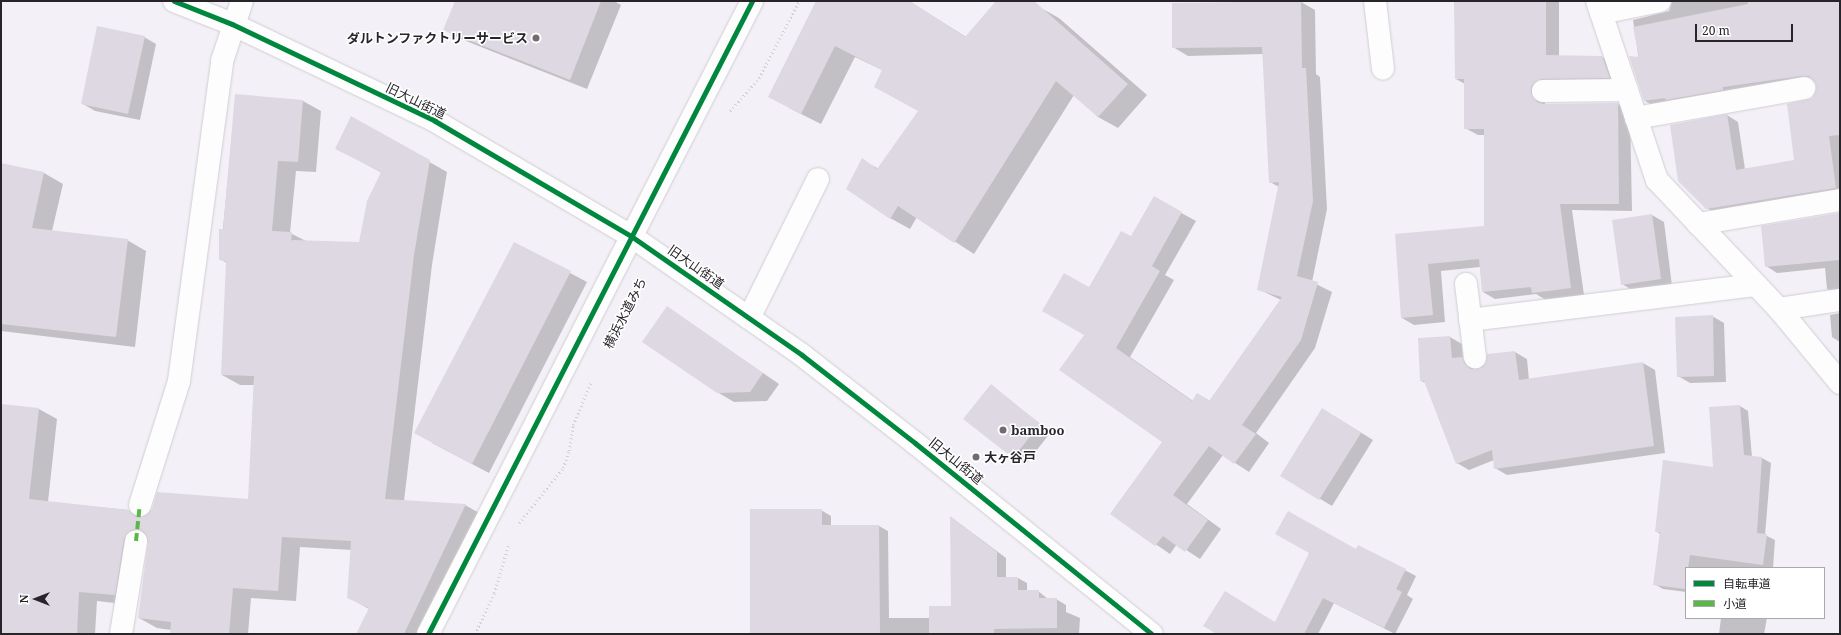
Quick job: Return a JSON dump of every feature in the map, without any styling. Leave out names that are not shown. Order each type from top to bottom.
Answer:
[{"type":"street","name":"旧大山街道","points":[[174,1],[232,24],[435,121],[632,236],[749,318],[915,443],[1152,634]]},
{"type":"street","points":[[140,505],[179,381],[222,61],[232,24],[242,1]]},
{"type":"street","points":[[428,634],[752,1]]},
{"type":"street","points":[[1375,1],[1383,69]]},
{"type":"street","points":[[1660,1],[1599,7],[1658,180],[1754,285],[1779,309],[1840,383]]},
{"type":"street","points":[[1636,118],[1804,88]]},
{"type":"street","points":[[1543,91],[1627,90]]},
{"type":"street","points":[[749,318],[818,179]]},
{"type":"street","points":[[1698,224],[1840,200]]},
{"type":"street","points":[[1466,284],[1475,357]]},
{"type":"street","points":[[1470,320],[1754,285]]},
{"type":"street","points":[[1779,309],[1840,300]]},
{"type":"street","points":[[121,634],[136,541]]},
{"type":"path","points":[[725,118],[759,78],[799,1]]},
{"type":"path","points":[[516,528],[563,468],[569,451],[573,426],[592,380]]},
{"type":"path","points":[[475,634],[494,593],[509,541]]},
{"type":"building","points":[[455,1],[601,1],[570,80],[443,30]]},
{"type":"building","points":[[816,1],[910,1],[965,37],[996,1],[1034,1],[1128,84],[1098,117],[1056,81],[954,243],[898,206],[890,219],[846,189],[862,158],[877,169],[918,111],[874,87],[882,70],[835,46],[801,114],[768,97]]},
{"type":"building","points":[[1301,1],[1302,68],[1306,68],[1313,201],[1297,276],[1318,282],[1301,340],[1242,425],[1256,434],[1234,464],[1209,446],[1173,495],[1208,520],[1185,552],[1163,536],[1155,546],[1110,514],[1162,442],[1059,370],[1084,335],[1042,311],[1064,273],[1089,287],[1121,231],[1131,236],[1154,196],[1182,212],[1152,266],[1160,271],[1116,348],[1192,401],[1197,393],[1209,401],[1282,297],[1257,290],[1279,182],[1269,183],[1262,47],[1172,48],[1172,3]]},
{"type":"building","points":[[1454,1],[1546,1],[1546,55],[1602,56],[1610,78],[1542,79],[1532,85],[1531,92],[1537,102],[1543,104],[1618,103],[1619,204],[1560,204],[1571,288],[1532,293],[1531,287],[1482,292],[1479,259],[1428,264],[1433,315],[1401,318],[1395,234],[1484,226],[1484,129],[1464,129],[1464,79],[1455,79]]},
{"type":"building","points":[[1748,1],[1840,1],[1840,135],[1829,136],[1836,188],[1706,209],[1678,181],[1670,125],[1727,114],[1736,170],[1794,160],[1787,104],[1812,98],[1816,85],[1809,76],[1802,76],[1723,87],[1723,90],[1666,100],[1665,98],[1644,101],[1629,56],[1639,57],[1633,27],[1748,4]]},
{"type":"building","points":[[97,26],[145,36],[128,114],[81,104]]},
{"type":"building","points":[[235,94],[303,100],[298,162],[278,161],[272,231],[292,232],[291,243],[292,240],[359,242],[367,201],[381,172],[335,149],[351,116],[430,160],[414,255],[385,499],[466,504],[404,634],[356,634],[369,608],[347,598],[351,541],[282,537],[278,591],[233,588],[229,634],[170,634],[171,622],[138,618],[148,543],[144,532],[138,529],[131,530],[124,539],[115,595],[79,592],[77,634],[1,634],[1,404],[39,408],[29,499],[129,510],[136,517],[142,517],[152,509],[157,492],[248,499],[254,376],[221,375],[226,261],[219,260],[219,229],[223,229]]},
{"type":"building","points":[[1,163],[44,172],[32,228],[128,239],[116,337],[1,324]]},
{"type":"building","points":[[1839,213],[1840,260],[1765,267],[1761,226]]},
{"type":"building","points":[[1652,214],[1661,279],[1621,285],[1612,220]]},
{"type":"building","points":[[514,242],[571,271],[472,464],[414,433]]},
{"type":"building","points":[[667,306],[763,373],[750,392],[717,393],[642,342]]},
{"type":"building","points":[[1713,315],[1714,376],[1677,377],[1675,317]]},
{"type":"building","points":[[1450,336],[1452,358],[1462,357],[1465,364],[1470,369],[1483,367],[1487,354],[1515,351],[1519,380],[1643,362],[1654,446],[1494,469],[1492,450],[1456,464],[1424,381],[1420,381],[1418,338]]},
{"type":"building","points":[[991,384],[1040,424],[1013,458],[963,419]]},
{"type":"building","points":[[1740,405],[1744,455],[1762,457],[1757,533],[1767,534],[1763,565],[1690,555],[1688,567],[1685,567],[1685,589],[1653,585],[1660,532],[1655,532],[1663,460],[1713,467],[1709,407]]},
{"type":"building","points":[[1322,408],[1361,433],[1319,500],[1280,476]]},
{"type":"building","points":[[750,509],[822,509],[822,525],[879,525],[880,634],[750,634]]},
{"type":"building","points":[[1288,511],[1356,549],[1358,545],[1406,569],[1396,589],[1402,592],[1384,628],[1323,598],[1304,634],[1217,634],[1203,626],[1225,591],[1275,622],[1309,553],[1275,534]]},
{"type":"building","points":[[950,516],[997,552],[997,577],[1018,577],[1018,590],[1039,590],[1039,598],[1057,598],[1057,628],[994,629],[994,634],[929,634],[929,606],[951,606]]},
{"type":"marked path","points":[[136,541],[140,505]]},
{"type":"cycle path","points":[[174,1],[232,24],[435,121],[631,236],[802,355],[915,443],[1152,634]]},
{"type":"cycle path","points":[[428,634],[752,1]]},
{"type":"place","name":"ダルトンファクトリーサービス","points":[[536,38]]},
{"type":"place","name":"bamboo","points":[[1003,430]]},
{"type":"place","name":"大ヶ谷戸","points":[[976,457]]}]
